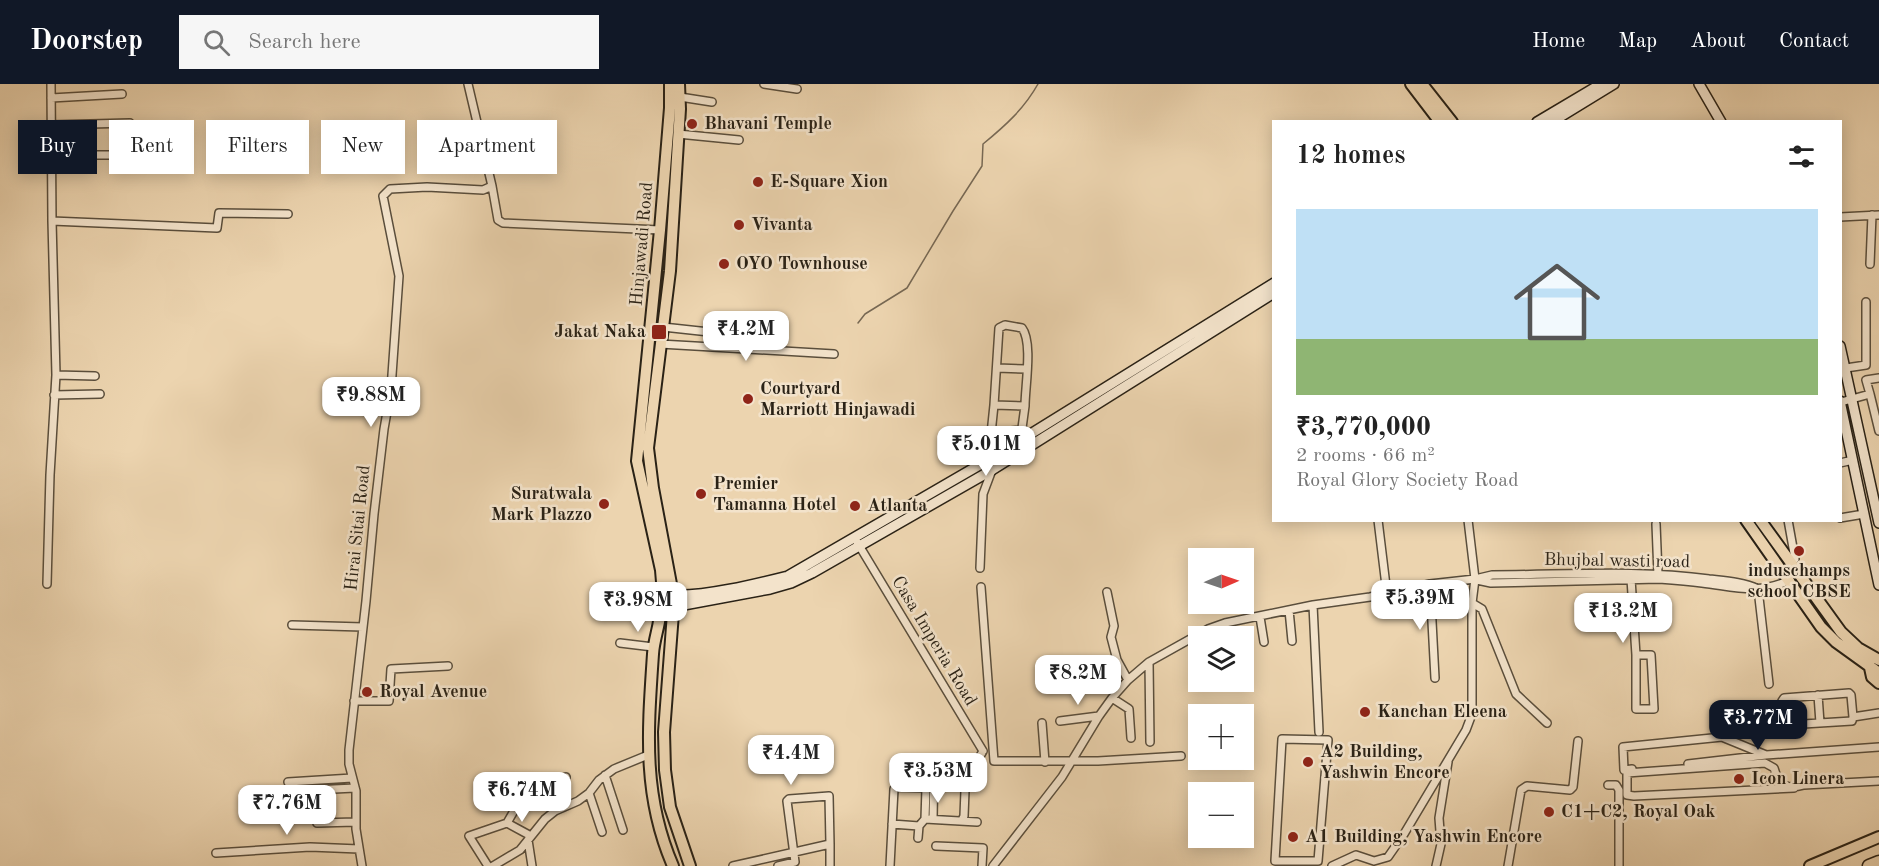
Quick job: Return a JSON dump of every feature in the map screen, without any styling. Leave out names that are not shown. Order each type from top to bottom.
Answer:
[{"type":"highway","points":[[1869,866],[1879,862]]},
{"type":"main road","name":"Hinjawadi Road","points":[[668,595],[637,461],[660,230],[670,84]]},
{"type":"main road","points":[[668,595],[669,562],[653,488],[648,448],[670,271],[679,84]]},
{"type":"main road","points":[[1411,84],[1438,120]]},
{"type":"main road","points":[[1422,84],[1450,120]]},
{"type":"main road","points":[[1540,120],[1601,84]]},
{"type":"main road","points":[[1555,120],[1614,84]]},
{"type":"main road","points":[[1699,84],[1720,120]]},
{"type":"main road","points":[[667,607],[750,594],[791,584],[994,464],[1272,284]]},
{"type":"main road","points":[[1124,382],[1272,294]]},
{"type":"main road","points":[[1842,353],[1879,523]]},
{"type":"main road","points":[[1842,407],[1864,514],[1876,554],[1879,585]]},
{"type":"main road","points":[[1747,522],[1821,627],[1836,642],[1873,660]]},
{"type":"main road","points":[[1761,522],[1841,632],[1873,660],[1879,673]]},
{"type":"main road","points":[[668,595],[687,596],[788,576],[857,543]]},
{"type":"main road","points":[[668,595],[674,600],[667,607],[653,646],[648,755],[662,840],[673,866]]},
{"type":"main road","points":[[667,607],[665,770],[670,807],[690,866]]},
{"type":"main road","points":[[1821,627],[1832,619]]},
{"type":"main road","points":[[1873,660],[1872,677],[1879,683]]},
{"type":"main road","points":[[656,810],[670,807]]},
{"type":"main road","points":[[1810,866],[1879,837]]},
{"type":"street","points":[[51,84],[51,120]]},
{"type":"street","points":[[468,84],[498,220],[503,223],[660,230]]},
{"type":"street","points":[[764,84],[797,89]]},
{"type":"street","points":[[51,98],[122,94]]},
{"type":"street","points":[[680,97],[712,102]]},
{"type":"street","points":[[678,134],[739,140]]},
{"type":"street","points":[[47,584],[56,375],[51,174]]},
{"type":"street","name":"Hirai Sitai Road","points":[[362,866],[349,750],[374,514],[391,389],[399,276],[383,196],[390,189],[427,187],[483,190],[492,186]]},
{"type":"street","points":[[52,221],[217,228],[219,213],[288,214]]},
{"type":"street","points":[[1842,217],[1876,215],[1870,264]]},
{"type":"street","points":[[1846,368],[1866,365],[1866,302]]},
{"type":"street","points":[[980,568],[983,494],[994,464],[990,446],[999,328],[1005,325],[1022,328],[1025,331],[1027,348],[1022,428],[1021,430],[991,433]]},
{"type":"street","points":[[663,327],[746,336]]},
{"type":"street","points":[[660,344],[834,354]]},
{"type":"street","points":[[997,368],[1026,369]]},
{"type":"street","points":[[56,375],[94,376]]},
{"type":"street","points":[[1879,378],[1866,380],[1879,431]]},
{"type":"street","points":[[54,396],[100,394]]},
{"type":"street","points":[[1842,402],[1870,394]]},
{"type":"street","points":[[994,405],[1024,406]]},
{"type":"street","points":[[1842,463],[1853,460]]},
{"type":"street","points":[[1842,518],[1864,514]]},
{"type":"street","points":[[1378,522],[1387,594]]},
{"type":"street","points":[[1332,866],[1356,855],[1374,861],[1388,857],[1466,730],[1472,714],[1472,603],[1475,579],[1468,522]]},
{"type":"street","points":[[1788,522],[1795,559],[1791,562]]},
{"type":"street","points":[[1656,524],[1658,574]]},
{"type":"street","name":"Casa Imperia Road","points":[[857,543],[983,751]]},
{"type":"street","name":"Bhujbal wasti road","points":[[1475,579],[1491,583],[1631,579],[1658,574],[1730,582],[1758,589]]},
{"type":"street","name":"Bhujbal wasti road","points":[[993,866],[1062,777],[1099,716],[1128,680],[1149,662],[1217,625],[1313,605],[1492,575],[1646,577],[1746,590],[1772,588],[1800,575]]},
{"type":"street","points":[[1631,579],[1636,655],[1636,709],[1654,709],[1651,655],[1636,655]]},
{"type":"street","points":[[1430,584],[1435,678]]},
{"type":"street","points":[[981,587],[994,761],[1098,761],[1181,756]]},
{"type":"street","points":[[1758,589],[1769,684]]},
{"type":"street","points":[[1107,592],[1114,626],[1112,637],[1117,660],[1128,680]]},
{"type":"street","points":[[1472,603],[1482,609],[1516,694],[1547,723]]},
{"type":"street","points":[[1313,605],[1318,732]]},
{"type":"street","points":[[1289,610],[1292,640]]},
{"type":"street","points":[[1260,617],[1264,642]]},
{"type":"street","points":[[292,625],[363,627]]},
{"type":"street","points":[[620,644],[653,646]]},
{"type":"street","points":[[1149,662],[1150,742]]},
{"type":"street","points":[[354,700],[389,701],[391,669],[448,666]]},
{"type":"street","points":[[1853,717],[1850,694],[1784,698],[1782,703],[1785,725],[1851,721],[1853,717],[1879,713]]},
{"type":"street","points":[[1818,695],[1820,723]]},
{"type":"street","points":[[1112,698],[1130,709],[1131,738]]},
{"type":"street","points":[[1060,721],[1099,716]]},
{"type":"street","points":[[1042,723],[1045,762]]},
{"type":"street","points":[[1766,755],[1722,737],[1623,747],[1624,770],[1766,755],[1879,747]]},
{"type":"street","points":[[1282,739],[1328,740],[1318,861],[1299,863],[1275,861],[1282,739]]},
{"type":"street","points":[[1508,866],[1521,790],[1527,786],[1570,790],[1573,787],[1578,741]]},
{"type":"street","points":[[966,765],[978,758],[983,751],[993,749]]},
{"type":"street","points":[[493,866],[520,850],[545,819],[555,811],[578,801],[589,793],[605,775],[648,755]]},
{"type":"street","points":[[1436,866],[1441,844],[1439,818],[1449,756]]},
{"type":"street","points":[[929,819],[934,763],[961,759],[966,765],[962,820]]},
{"type":"street","points":[[1794,788],[1781,784],[1774,768],[1765,763],[1627,773],[1627,795],[1634,796],[1794,788],[1804,785],[1879,781]]},
{"type":"street","points":[[605,775],[623,830]]},
{"type":"street","points":[[488,866],[469,836],[507,823],[526,790],[566,777]]},
{"type":"street","points":[[288,782],[352,778]]},
{"type":"street","points":[[1608,785],[1619,787],[1619,866]]},
{"type":"street","points":[[890,866],[894,789],[897,787],[930,788]]},
{"type":"street","points":[[313,790],[355,788]]},
{"type":"street","points":[[589,793],[602,832]]},
{"type":"street","points":[[778,866],[795,862],[786,804],[789,799],[829,796],[830,866]]},
{"type":"street","points":[[892,824],[919,826],[929,819],[977,822]]},
{"type":"street","points":[[317,823],[356,822]]},
{"type":"street","points":[[507,823],[529,838],[532,866]]},
{"type":"street","points":[[918,838],[919,826]]},
{"type":"street","points":[[733,866],[830,844]]},
{"type":"street","points":[[936,846],[983,848],[982,866]]},
{"type":"street","points":[[216,853],[310,847],[359,849]]},
{"type":"waterway","points":[[858,323],[865,314],[907,288],[982,166],[983,144],[1014,117],[1038,84]]},
{"type":"place","name":"Bhavani Temple","points":[[692,124]]},
{"type":"place","name":"E-Square Xion","points":[[758,182]]},
{"type":"place","name":"Vivanta","points":[[739,225]]},
{"type":"place","name":"OYO Townhouse","points":[[724,264]]},
{"type":"place","name":"Jakat Naka","points":[[659,332]]},
{"type":"place","name":"Courtyard Marriott Hinjawadi","points":[[748,399]]},
{"type":"place","name":"Premier Tamanna Hotel","points":[[701,494]]},
{"type":"place","name":"Suratwala Mark Plazzo","points":[[604,504]]},
{"type":"place","name":"Atlanta","points":[[855,506]]},
{"type":"place","name":"induschamps school CBSE","points":[[1799,551]]},
{"type":"place","name":"Royal Avenue","points":[[367,692]]},
{"type":"place","name":"Kanchan Eleena","points":[[1365,712]]},
{"type":"place","name":"A2 Building, Yashwin Encore","points":[[1308,762]]},
{"type":"place","name":"Icon Linera","points":[[1739,779]]},
{"type":"place","name":"C1+C2, Royal Oak","points":[[1549,812]]},
{"type":"place","name":"A1 Building, Yashwin Encore","points":[[1293,837]]}]
